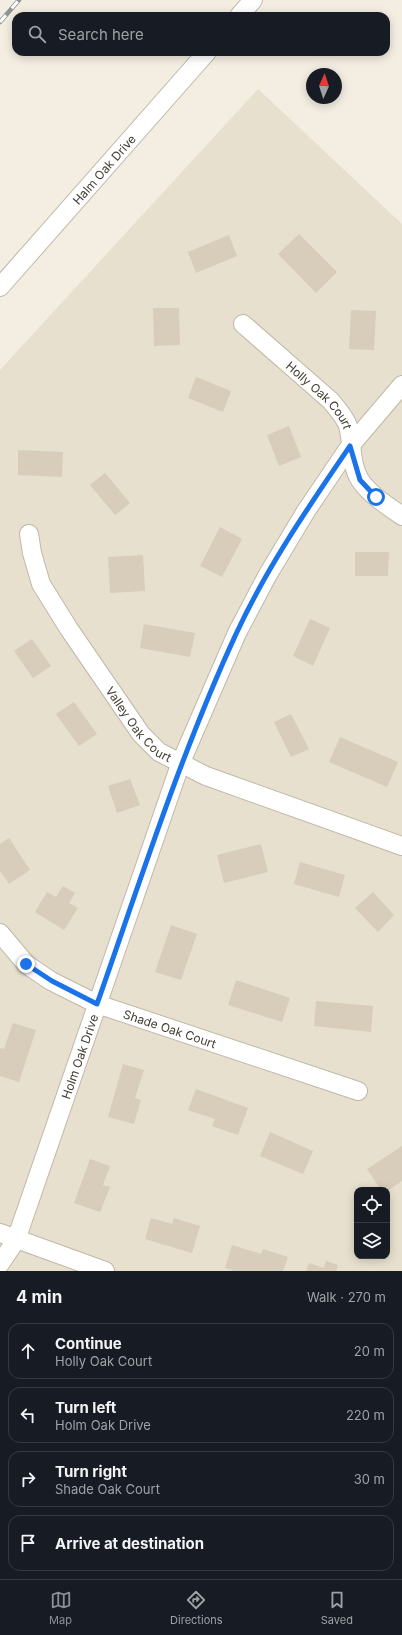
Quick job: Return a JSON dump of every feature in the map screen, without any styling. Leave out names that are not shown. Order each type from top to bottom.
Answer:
[{"type":"street","points":[[242,12],[253,0]]},
{"type":"street","name":"Halm Oak Drive","points":[[0,287],[203,56]]},
{"type":"street","name":"Holly Oak Court","points":[[243,324],[331,401],[342,415],[348,427],[350,446],[360,480],[376,497],[402,516]]},
{"type":"street","name":"Holm Oak Drive","points":[[0,1264],[8,1236],[97,1004],[182,762],[237,633],[267,576],[306,511],[350,446],[402,385]]},
{"type":"street","name":"Valley Oak Court","points":[[30,534],[32,553],[41,584],[69,629],[141,734],[159,752],[182,762],[206,776],[402,846]]},
{"type":"street","name":"Shade Oak Court","points":[[0,933],[26,964],[52,981],[97,1004],[358,1091]]},
{"type":"street","points":[[8,1236],[105,1271]]},
{"type":"shaded area","points":[[258,89],[402,224],[402,1271],[0,1271],[0,370]]},
{"type":"building","points":[[299,234],[337,272],[316,293],[278,254]]},
{"type":"building","points":[[229,235],[237,256],[196,273],[188,252]]},
{"type":"building","points":[[153,308],[179,308],[180,345],[154,346]]},
{"type":"building","points":[[351,310],[376,311],[374,350],[349,349]]},
{"type":"building","points":[[196,377],[231,391],[223,412],[188,398]]},
{"type":"building","points":[[289,426],[301,457],[279,466],[267,435]]},
{"type":"building","points":[[18,450],[63,452],[62,477],[18,475]]},
{"type":"building","points":[[105,473],[130,503],[115,515],[90,485]]},
{"type":"building","points":[[220,527],[242,539],[222,577],[200,566]]},
{"type":"building","points":[[355,552],[389,552],[388,576],[355,576]]},
{"type":"building","points":[[143,555],[145,591],[110,593],[108,557]]},
{"type":"building","points":[[310,619],[330,628],[313,666],[293,656]]},
{"type":"building","points":[[144,624],[195,633],[190,657],[140,648]]},
{"type":"building","points":[[32,639],[51,666],[33,678],[14,651]]},
{"type":"building","points":[[74,702],[97,734],[79,746],[56,714]]},
{"type":"building","points":[[291,714],[309,749],[291,757],[274,722]]},
{"type":"building","points":[[340,737],[398,762],[387,787],[329,762]]},
{"type":"building","points":[[130,779],[140,805],[117,813],[108,786]]},
{"type":"building","points":[[9,838],[30,870],[9,884],[0,871],[0,844]]},
{"type":"building","points":[[261,844],[268,872],[224,883],[217,855]]},
{"type":"building","points":[[300,862],[345,875],[339,897],[294,884]]},
{"type":"building","points":[[63,886],[75,893],[69,903],[78,908],[64,930],[35,912],[47,892],[56,897]]},
{"type":"building","points":[[373,892],[394,915],[378,932],[355,908]]},
{"type":"building","points":[[171,925],[197,934],[181,980],[155,972]]},
{"type":"building","points":[[236,980],[290,998],[282,1022],[228,1005]]},
{"type":"building","points":[[316,1001],[373,1006],[371,1032],[314,1026]]},
{"type":"building","points":[[13,1023],[36,1030],[19,1082],[0,1076],[0,1048],[4,1049]]},
{"type":"building","points":[[123,1064],[144,1070],[135,1098],[141,1100],[134,1124],[108,1117]]},
{"type":"building","points":[[196,1089],[248,1108],[238,1135],[212,1126],[215,1119],[188,1110]]},
{"type":"building","points":[[270,1132],[313,1151],[303,1174],[260,1156]]},
{"type":"building","points":[[402,1146],[402,1181],[390,1189],[390,1187],[379,1187],[367,1169]]},
{"type":"building","points":[[90,1159],[110,1166],[103,1185],[110,1187],[100,1212],[74,1203]]},
{"type":"building","points":[[151,1218],[172,1224],[174,1218],[200,1226],[192,1253],[145,1239]]},
{"type":"building","points":[[232,1245],[261,1254],[263,1249],[288,1257],[283,1271],[234,1271],[225,1268]]},
{"type":"building","points":[[326,1261],[338,1265],[336,1271],[306,1271],[309,1263],[324,1268]]},
{"type":"railway","points":[[0,22],[19,0]]},
{"type":"route","points":[[26,964],[52,981],[97,1004],[182,762],[237,633],[267,576],[306,511],[350,446],[360,480],[376,497]]}]
